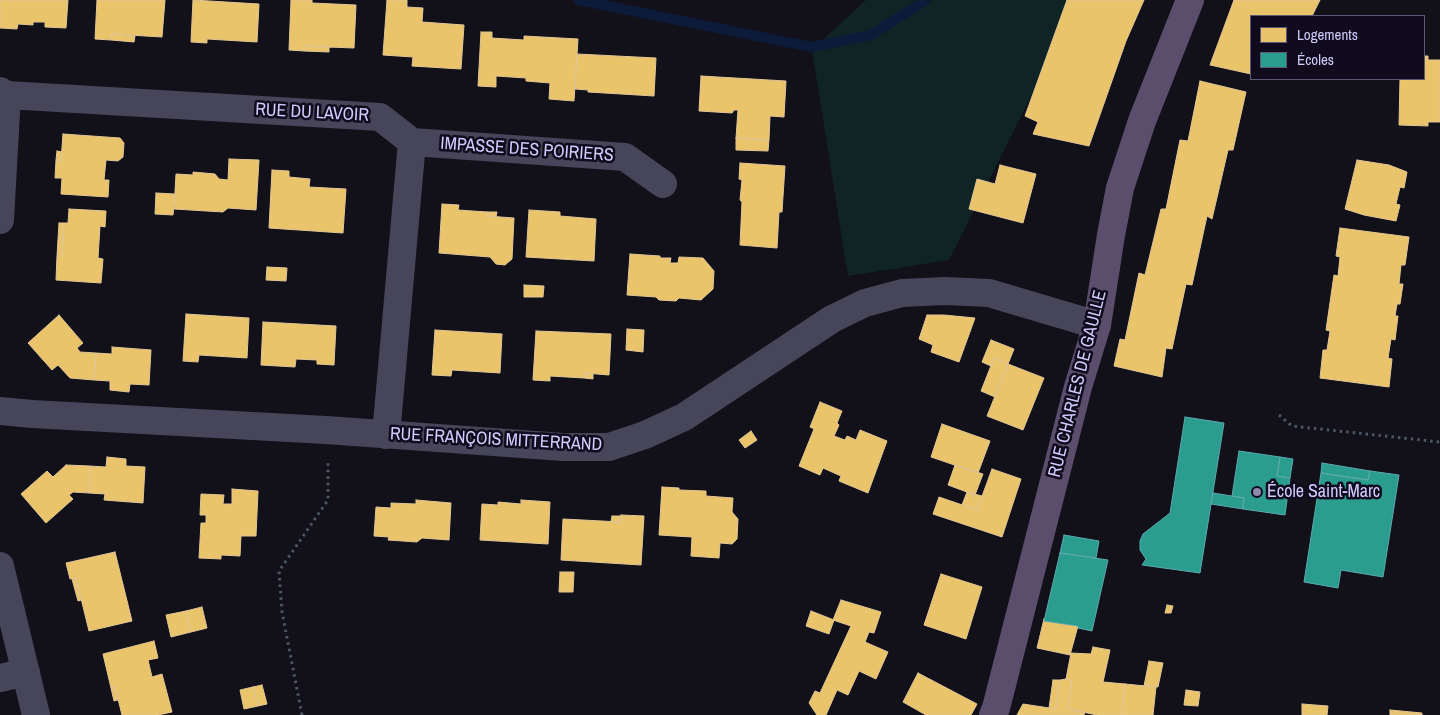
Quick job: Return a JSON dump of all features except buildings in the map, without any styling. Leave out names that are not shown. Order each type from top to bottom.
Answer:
[{"type":"main road","name":"RUE CHARLES DE GAULLE","points":[[993,715],[1078,388],[1097,325],[1120,188],[1142,121],[1190,0]]},
{"type":"street","name":"RUE DU LAVOIR","points":[[4,93],[380,117],[412,142]]},
{"type":"street","points":[[0,220],[4,93]]},
{"type":"street","name":"IMPASSE DES POIRIERS","points":[[412,142],[625,157],[663,184]]},
{"type":"street","points":[[386,435],[412,142]]},
{"type":"street","name":"RUE FRANÇOIS MITTERRAND","points":[[0,411],[326,430],[563,447],[609,447],[645,435],[684,417],[832,319],[865,303],[902,293],[945,291],[989,293],[1097,325]]},
{"type":"street","points":[[0,566],[36,715]]},
{"type":"street","points":[[0,678],[26,672]]},
{"type":"path","points":[[1279,416],[1292,426],[1440,442]]},
{"type":"path","points":[[302,715],[282,612],[278,571],[328,500],[326,430]]},
{"type":"green space","points":[[866,0],[1079,0],[949,260],[848,276],[812,50]]},
{"type":"waterway","points":[[579,0],[811,47],[871,35],[926,0]]},
{"type":"place","name":"École Saint-Marc","points":[[1257,492]]}]
